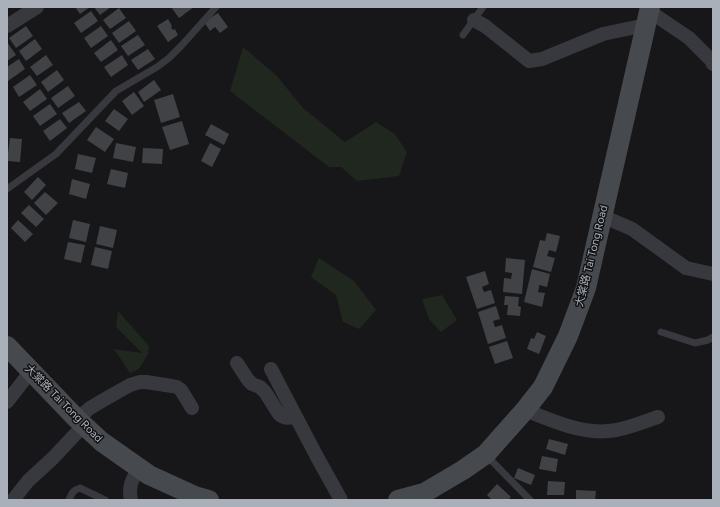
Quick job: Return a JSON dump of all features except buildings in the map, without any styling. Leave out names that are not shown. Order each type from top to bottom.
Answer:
[{"type":"street","points":[[7,26],[37,7]]},
{"type":"street","points":[[474,20],[485,26],[529,61],[542,59],[648,14],[689,38],[712,61]]},
{"type":"street","name":"大棠路 Tai Tong Road","points":[[398,500],[425,496],[486,454],[543,387],[568,336],[586,288],[648,14]]},
{"type":"street","points":[[602,216],[632,229],[686,268],[713,274]]},
{"type":"street","name":"大棠路 Tai Tong Road","points":[[7,346],[80,422],[102,442],[149,475],[195,496],[208,500]]},
{"type":"street","points":[[237,363],[248,380],[252,384],[260,387],[265,392],[282,417],[286,419],[296,416]]},
{"type":"street","points":[[271,369],[316,456],[341,500]]},
{"type":"street","points":[[7,402],[31,371]]},
{"type":"street","points":[[12,500],[28,481],[53,458],[90,408],[130,385],[146,382],[177,387],[181,390],[192,408]]},
{"type":"street","points":[[525,410],[566,425],[593,431],[608,431],[658,417]]},
{"type":"street","points":[[131,500],[130,483],[138,468]]},
{"type":"lane","points":[[7,189],[56,154],[116,91],[157,67],[168,58],[182,45],[216,7]]},
{"type":"lane","points":[[463,35],[484,7]]},
{"type":"lane","points":[[661,332],[695,343],[708,340],[713,337]]},
{"type":"lane","points":[[486,454],[530,500]]},
{"type":"lane","points":[[69,500],[75,490],[80,488],[105,500]]},
{"type":"shaded area","points":[[243,47],[277,76],[303,108],[345,142],[376,122],[395,134],[407,152],[399,176],[357,181],[341,167],[329,167],[230,91]]},
{"type":"shaded area","points":[[319,258],[354,281],[376,310],[359,329],[343,322],[336,295],[311,277]]},
{"type":"shaded area","points":[[442,295],[457,320],[441,332],[429,319],[422,299]]},
{"type":"shaded area","points":[[118,311],[149,346],[148,354],[139,369],[130,373],[114,349],[142,353],[116,327]]}]
